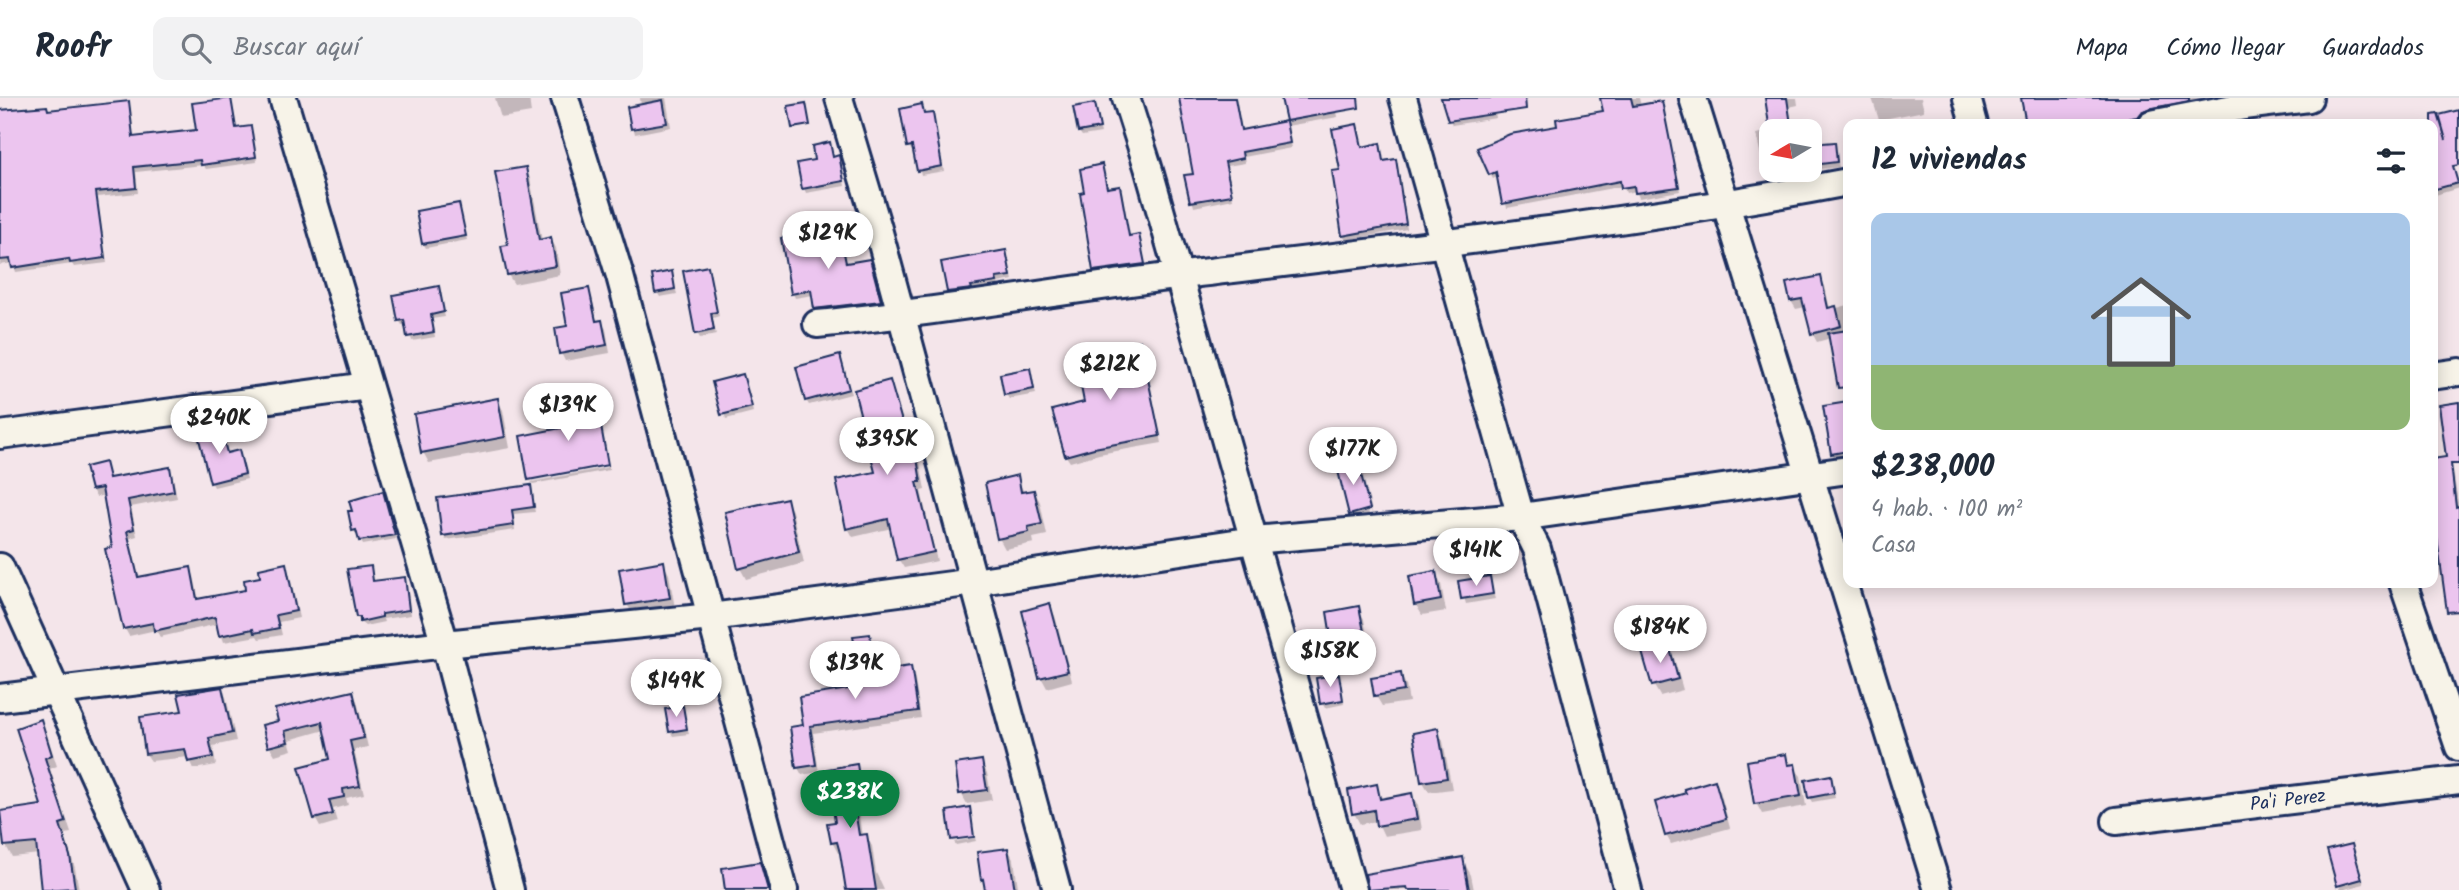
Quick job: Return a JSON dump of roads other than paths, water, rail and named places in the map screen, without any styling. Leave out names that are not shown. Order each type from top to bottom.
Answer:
[{"type":"street","points":[[283,98],[445,644],[510,890]]},
{"type":"street","points":[[565,98],[620,276],[784,890]]},
{"type":"street","points":[[839,98],[901,315],[1057,890]]},
{"type":"street","points":[[1126,98],[1353,890]]},
{"type":"street","points":[[1403,98],[1521,517],[1537,549],[1628,890]]},
{"type":"street","points":[[1693,98],[1843,586]]},
{"type":"street","points":[[1967,98],[1973,119]]},
{"type":"street","points":[[2185,119],[2308,98]]},
{"type":"street","points":[[817,324],[1444,244],[1725,205],[1843,183]]},
{"type":"street","points":[[2438,375],[2459,372]]},
{"type":"street","points":[[0,435],[368,386]]},
{"type":"street","points":[[0,698],[445,644],[711,617],[974,582],[1254,540],[1521,517],[1843,471]]},
{"type":"street","points":[[0,567],[146,890]]},
{"type":"street","points":[[1844,588],[1938,890]]},
{"type":"street","points":[[2405,588],[2459,747]]},
{"type":"street","name":"Pa'i Perez","points":[[2116,821],[2459,780]]}]
